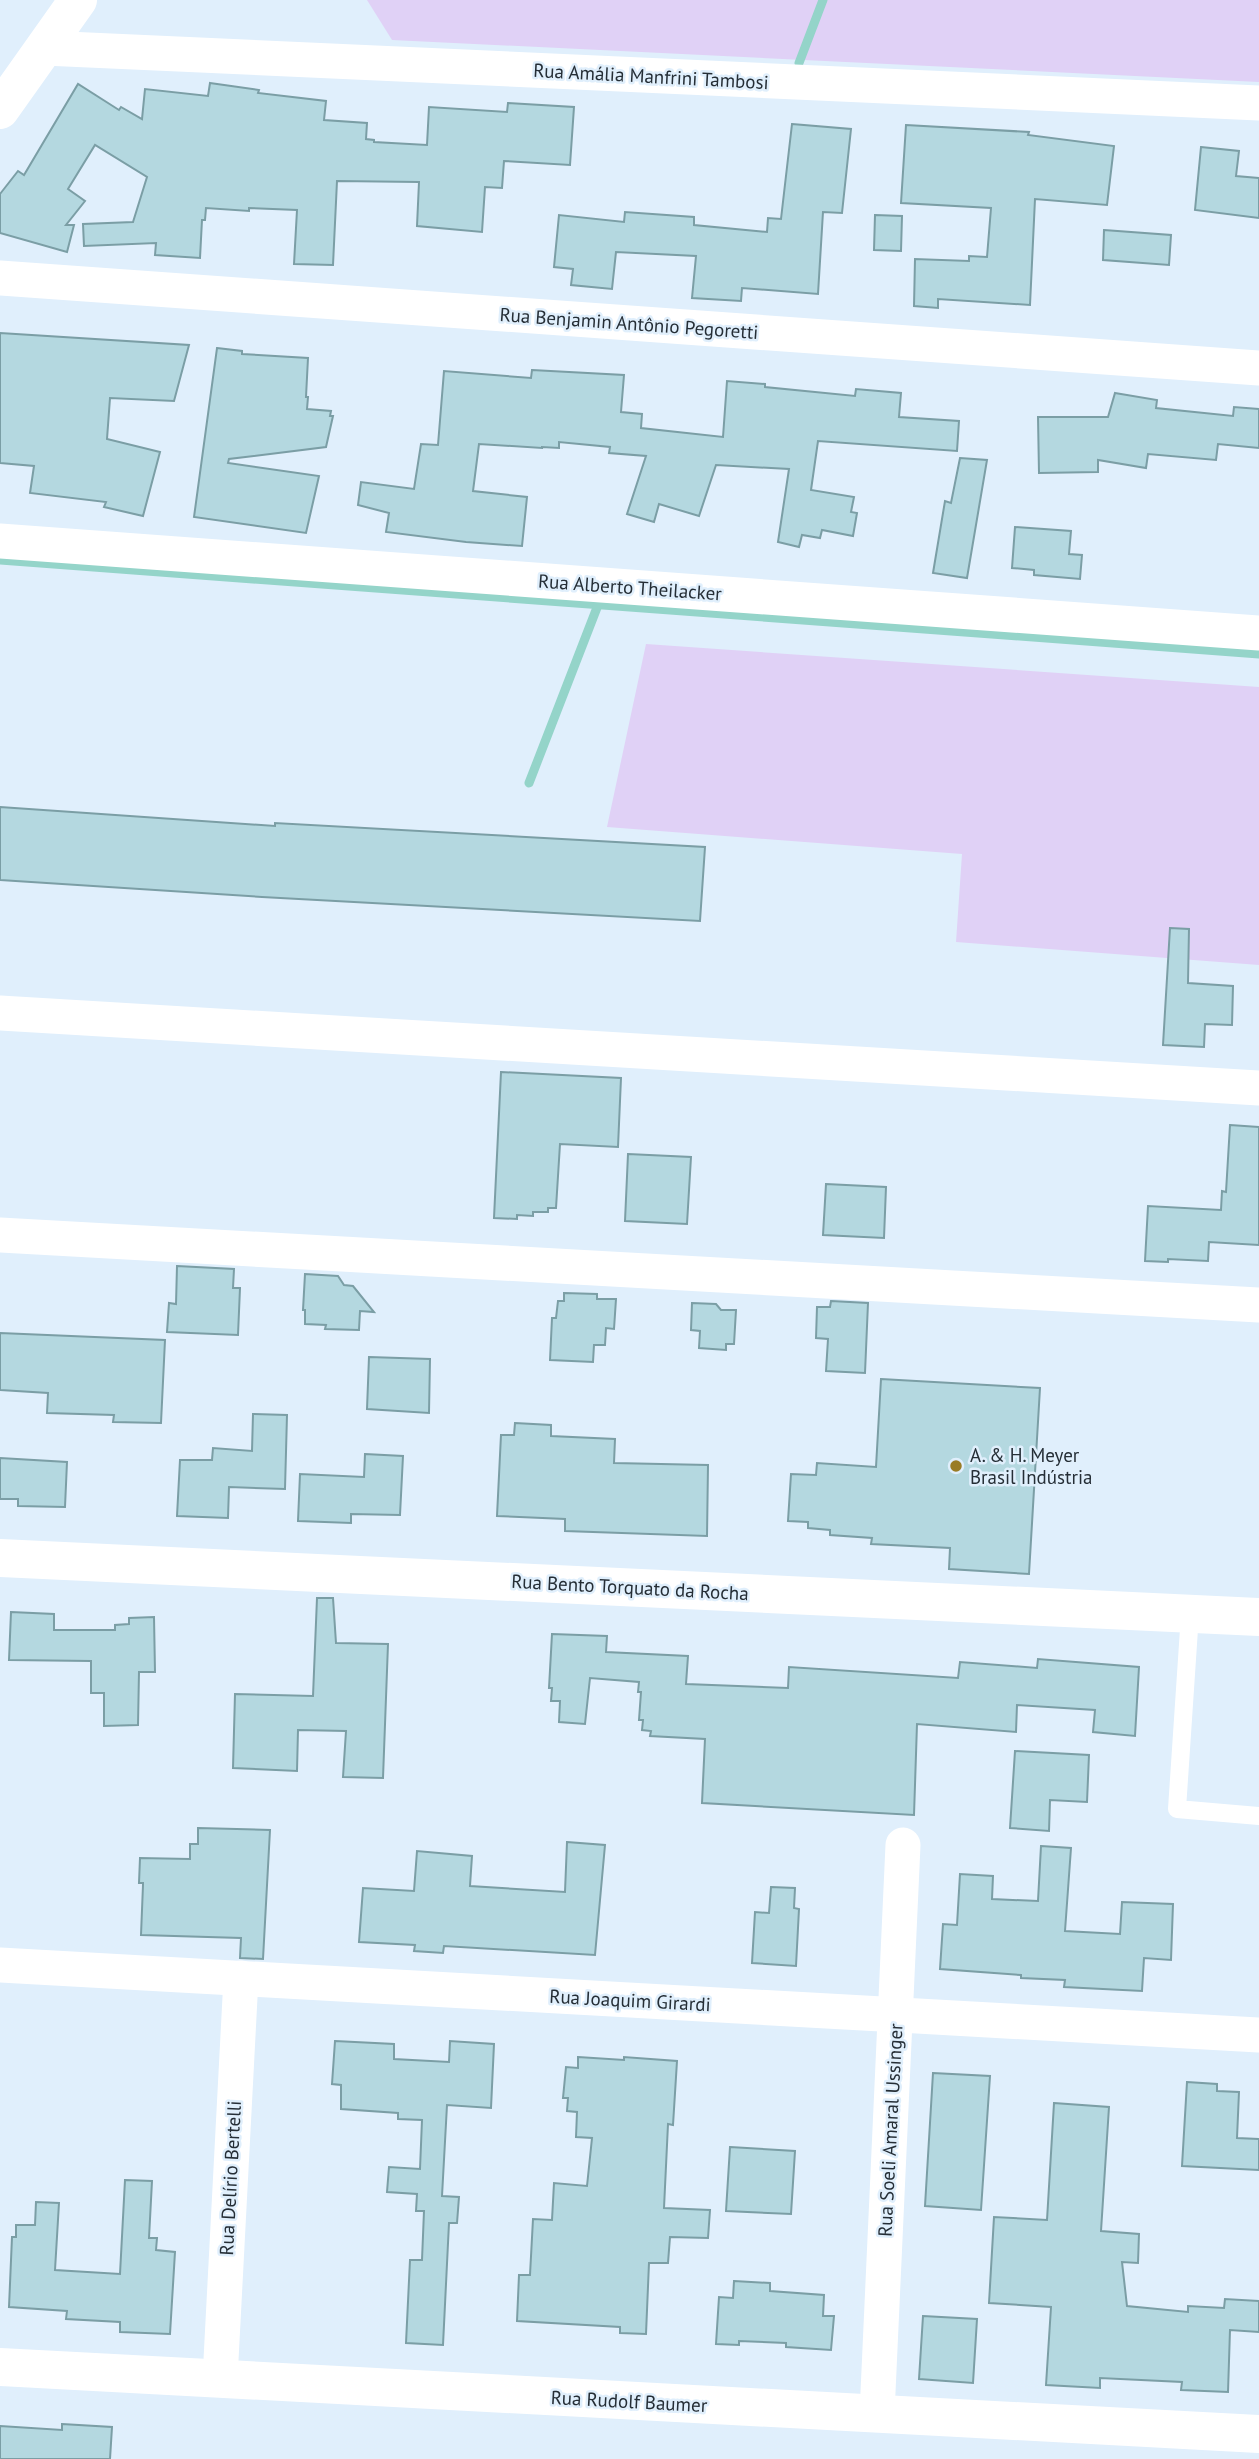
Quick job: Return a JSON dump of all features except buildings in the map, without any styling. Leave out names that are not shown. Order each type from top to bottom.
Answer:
[{"type":"street","points":[[0,110],[78,0]]},
{"type":"street","name":"Rua Amália Manfrini Tambosi","points":[[44,48],[1259,103]]},
{"type":"street","name":"Rua Benjamin Antônio Pegoretti","points":[[0,278],[1259,368]]},
{"type":"street","name":"Rua Alberto Theilacker","points":[[0,541],[1259,633]]},
{"type":"street","points":[[0,1013],[1259,1087]]},
{"type":"street","points":[[0,1235],[1259,1306]]},
{"type":"street","name":"Rua Bento Torquato da Rocha","points":[[0,1558],[1259,1617]]},
{"type":"street","name":"Rua Soeli Amaral Ussinger","points":[[877,2414],[904,1845]]},
{"type":"street","name":"Rua Joaquim Girardi","points":[[0,1965],[1259,2035]]},
{"type":"street","name":"Rua Delírio Bertelli","points":[[220,2379],[241,1978]]},
{"type":"street","name":"Rua Rudolf Baumer","points":[[0,2367],[1259,2434]]},
{"type":"lane","points":[[1190,1614],[1177,1810],[1259,1816]]},
{"type":"shaded area","points":[[367,0],[1259,0],[1259,82],[392,40]]},
{"type":"shaded area","points":[[646,644],[1259,687],[1259,965],[956,942],[962,854],[607,827]]},
{"type":"waterway","points":[[799,63],[823,0]]},
{"type":"waterway","points":[[0,560],[1259,654]]},
{"type":"waterway","points":[[529,783],[598,605]]},
{"type":"place","name":"A. & H. Meyer Brasil Indústria","points":[[956,1466]]}]
